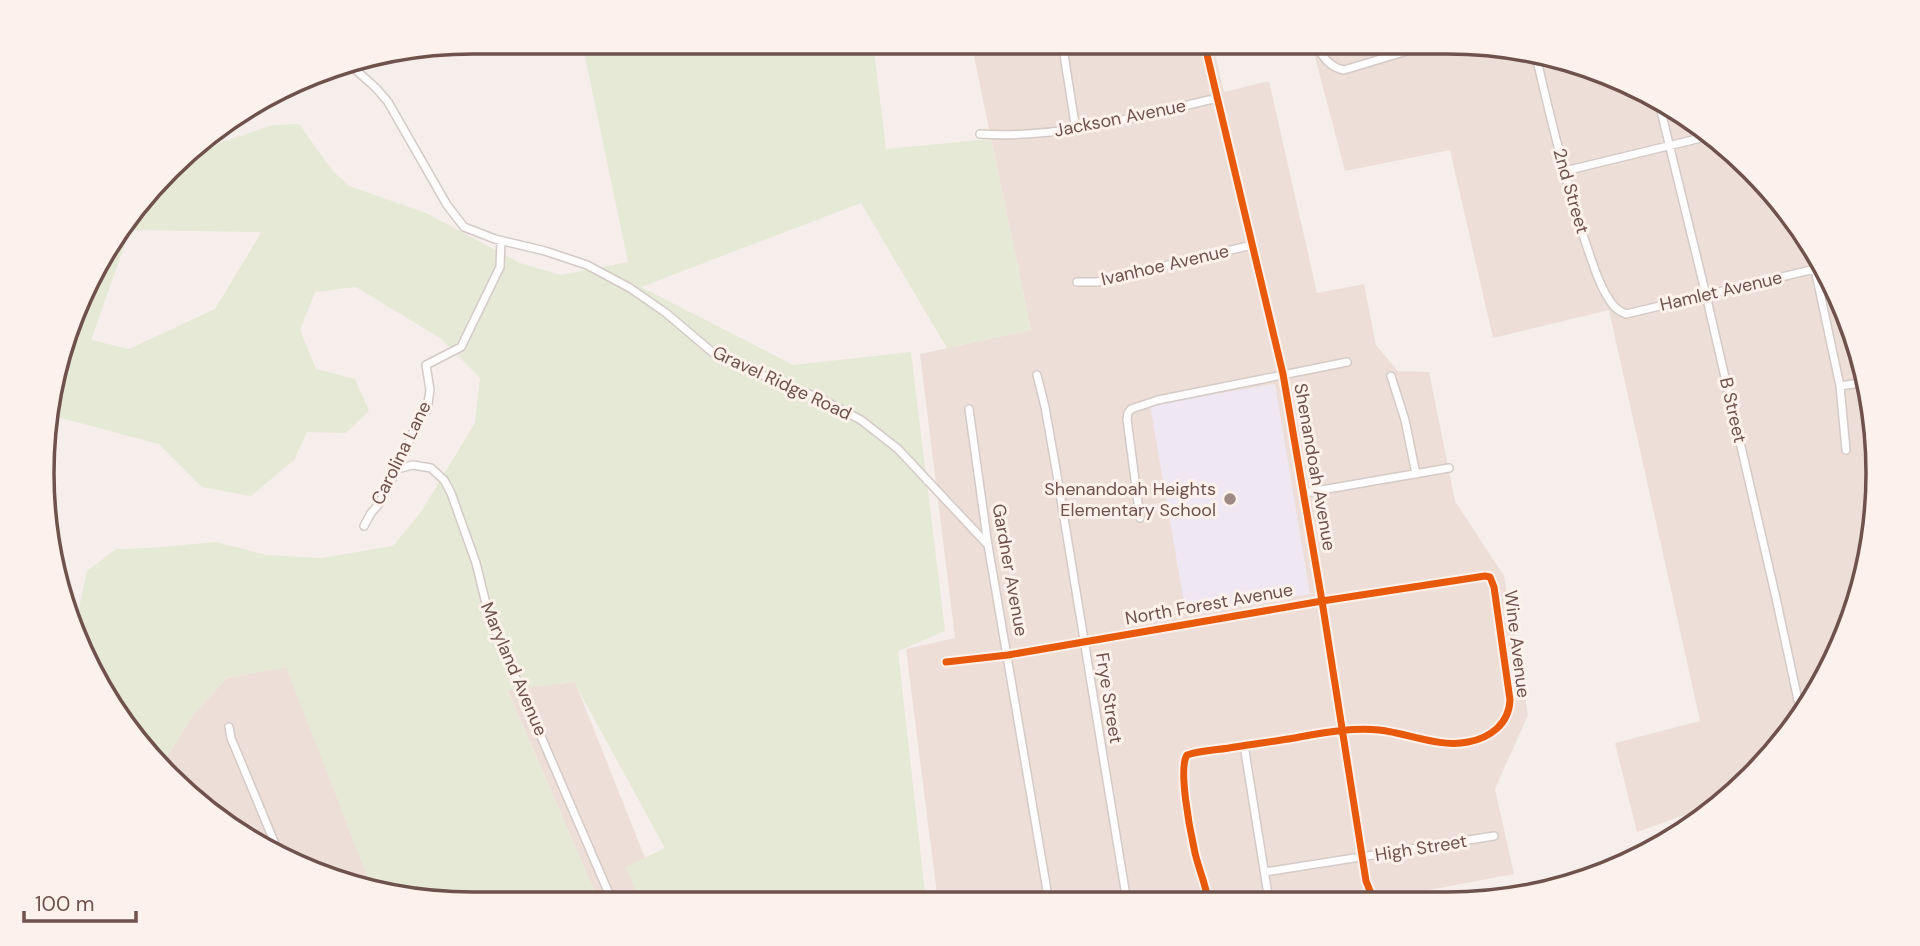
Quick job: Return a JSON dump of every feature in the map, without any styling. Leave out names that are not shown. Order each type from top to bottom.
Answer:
[{"type":"street","points":[[1064,54],[1076,130]]},
{"type":"street","name":"Shenandoah Avenue","points":[[1208,54],[1283,374],[1362,858],[1370,892]]},
{"type":"street","points":[[1322,54],[1328,63],[1340,70],[1392,54]]},
{"type":"street","name":"2nd Street","points":[[1538,64],[1565,172],[1594,268],[1611,302],[1623,313]]},
{"type":"street","name":"Gravel Ridge Road","points":[[357,71],[388,102],[447,205],[464,227],[501,241],[545,251],[587,265],[630,288],[666,313],[718,357],[801,390],[847,412],[890,442],[925,475],[988,545]]},
{"type":"street","name":"Jackson Avenue","points":[[980,134],[1006,136],[1076,130],[1218,98]]},
{"type":"street","name":"B Street","points":[[1661,113],[1706,295],[1798,701]]},
{"type":"street","points":[[1565,172],[1698,138]]},
{"type":"street","name":"Carolina Lane","points":[[365,526],[397,469],[416,423],[427,410],[430,390],[426,365],[461,347],[500,267],[501,241]]},
{"type":"street","name":"Ivanhoe Avenue","points":[[1077,282],[1097,282],[1252,245]]},
{"type":"street","name":"Hamlet Avenue","points":[[1623,313],[1706,295],[1812,267]]},
{"type":"street","points":[[1819,280],[1840,386],[1846,450]]},
{"type":"street","points":[[1140,518],[1128,412],[1158,400],[1347,362]]},
{"type":"street","name":"Frye Street","points":[[1037,375],[1049,426],[1125,892]]},
{"type":"street","points":[[1391,376],[1405,420],[1416,474]]},
{"type":"street","points":[[1840,386],[1856,384]]},
{"type":"street","name":"Gardner Avenue","points":[[969,409],[988,545],[1047,892]]},
{"type":"street","name":"Maryland Avenue","points":[[397,469],[425,465],[444,480],[451,493],[476,563],[489,615],[608,892]]},
{"type":"street","points":[[1304,493],[1449,468]]},
{"type":"street","name":"North Forest Avenue","points":[[946,662],[1008,655],[1477,577]]},
{"type":"street","name":"Wine Avenue","points":[[1342,731],[1378,730],[1444,743],[1461,743],[1481,738],[1504,722],[1509,708],[1494,587],[1490,577],[1477,577]]},
{"type":"street","points":[[229,727],[231,738],[274,841]]},
{"type":"street","points":[[1206,892],[1194,848],[1186,802],[1183,763],[1187,755],[1342,731]]},
{"type":"street","points":[[1244,746],[1268,892]]},
{"type":"street","name":"High Street","points":[[1265,872],[1494,836]]},
{"type":"shaded area","points":[[974,54],[1215,54],[1224,92],[1269,81],[1317,293],[1364,284],[1376,345],[1398,371],[1429,372],[1455,501],[1504,576],[1528,715],[1495,789],[1514,874],[1418,892],[937,892],[906,649],[955,638],[920,354],[1031,330]]},
{"type":"shaded area","points":[[1314,54],[1474,55],[1529,62],[1582,76],[1632,97],[1702,141],[1762,197],[1795,240],[1823,288],[1844,338],[1862,418],[1866,473],[1858,555],[1844,608],[1834,633],[1795,706],[1743,769],[1692,813],[1637,832],[1615,743],[1700,721],[1609,310],[1493,338],[1450,150],[1345,171]]},
{"type":"shaded area","name":"Shenandoah Heights Elementary School","points":[[1275,384],[1310,594],[1186,614],[1150,405]]},
{"type":"shaded area","points":[[287,667],[368,878],[313,860],[264,836],[218,805],[167,758],[193,715],[227,678]]},
{"type":"shaded area","points":[[575,682],[659,892],[595,892],[507,689]]},
{"type":"green space","points":[[585,54],[874,54],[886,149],[991,139],[1031,330],[947,348],[861,203],[641,287],[793,365],[911,352],[945,631],[898,651],[925,892],[636,892],[626,867],[665,848],[574,682],[507,690],[595,892],[446,891],[391,884],[368,878],[286,667],[227,678],[193,715],[167,758],[141,728],[110,682],[78,613],[87,571],[116,549],[216,542],[266,555],[322,558],[393,546],[421,512],[475,423],[480,378],[440,338],[356,287],[315,292],[300,330],[316,369],[355,379],[369,411],[346,433],[307,432],[294,460],[251,496],[202,487],[159,444],[58,417],[76,338],[97,288],[128,236],[91,340],[129,349],[215,309],[261,233],[132,230],[158,197],[197,158],[213,145],[273,125],[299,124],[332,170],[349,186],[426,213],[520,263],[561,275],[628,262]]},
{"type":"cycle path","points":[[1207,54],[1283,374],[1366,881],[1370,892]]},
{"type":"cycle path","points":[[946,662],[1008,655],[1322,601],[1490,577],[1494,587],[1510,700],[1502,723],[1484,737],[1468,742],[1435,742],[1379,730],[1345,730],[1187,755],[1184,785],[1188,814],[1195,855],[1206,892]]},
{"type":"place","name":"Shenandoah Heights Elementary School","points":[[1230,499]]}]
